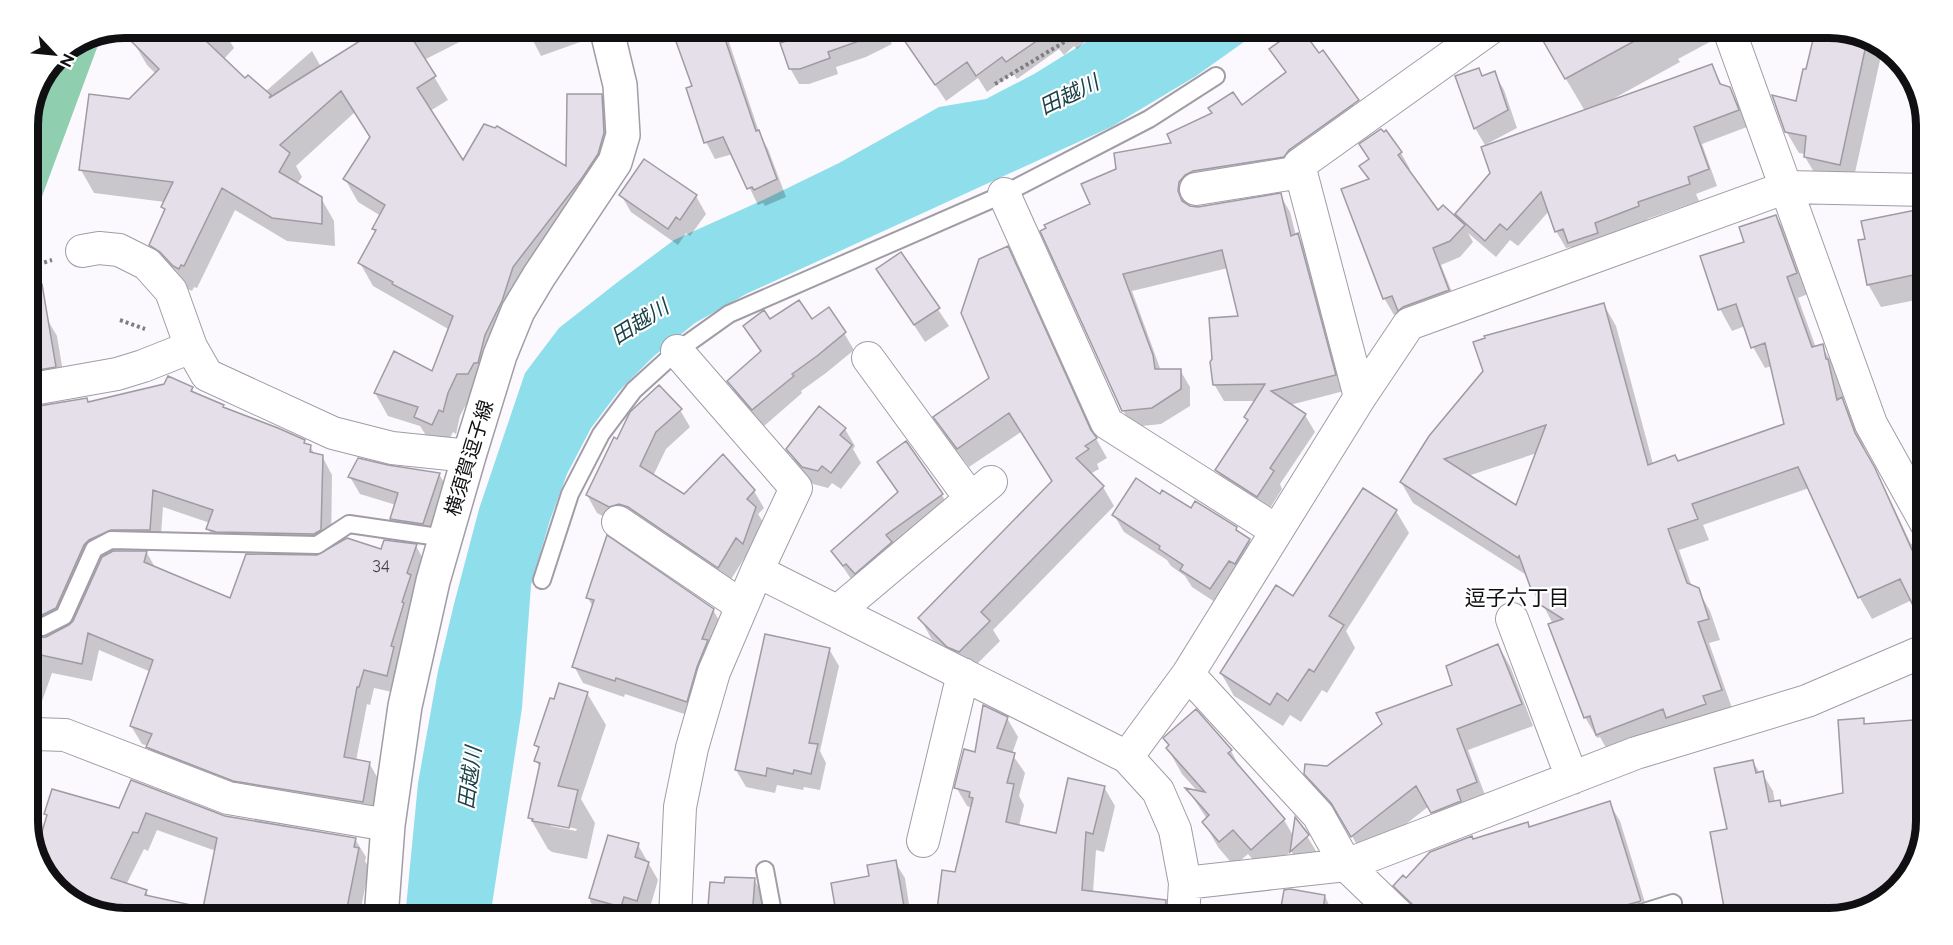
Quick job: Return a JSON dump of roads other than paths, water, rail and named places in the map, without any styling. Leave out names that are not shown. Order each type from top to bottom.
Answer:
[{"type":"main road","name":"横須賀逗子線","points":[[382,908],[388,825],[405,706],[433,581],[500,355],[518,311],[615,162],[623,135],[620,84],[609,38]]},
{"type":"street","points":[[1360,397],[1299,165],[1477,38]]},
{"type":"street","points":[[1732,38],[1871,424],[1916,503]]},
{"type":"street","points":[[1196,189],[1301,172]]},
{"type":"street","points":[[1127,757],[1188,674],[1360,397],[1409,324],[1787,187],[1915,190]]},
{"type":"street","points":[[1004,194],[1107,423],[1277,531]]},
{"type":"street","points":[[82,251],[99,248],[119,250],[147,264],[171,291],[191,347],[207,375],[333,433],[392,448],[469,456]]},
{"type":"street","points":[[38,388],[117,374],[191,347]]},
{"type":"street","points":[[675,908],[680,807],[692,748],[714,672],[757,570],[796,488],[677,351]]},
{"type":"street","points":[[838,611],[981,491],[868,358]]},
{"type":"street","points":[[618,522],[742,606]]},
{"type":"street","points":[[757,570],[1127,757],[1158,790],[1175,830],[1185,884],[1184,908]]},
{"type":"street","points":[[1512,619],[1572,778]]},
{"type":"street","points":[[1185,884],[1346,865],[1636,753],[1807,701],[1916,654]]},
{"type":"street","points":[[922,841],[963,674]]},
{"type":"street","points":[[1188,674],[1318,815],[1346,865],[1391,908]]},
{"type":"street","points":[[38,734],[65,735],[228,798],[388,825]]},
{"type":"lane","points":[[542,580],[570,494],[601,434],[634,390],[677,351],[729,314],[1004,194],[1149,119],[1216,76]]},
{"type":"lane","points":[[38,627],[64,616],[94,549],[111,540],[317,545],[349,524],[445,538]]},
{"type":"lane","points":[[765,870],[772,908]]},
{"type":"lane","points":[[1657,908],[1673,903]]},
{"type":"water","name":"田越川","points":[[1092,38],[1250,38],[1196,76],[1111,127],[746,294],[695,323],[654,356],[619,391],[591,428],[567,474],[550,520],[531,585],[522,708],[492,908],[406,908],[418,783],[438,671],[479,509],[525,373],[559,328],[674,240],[839,163],[939,107],[986,99],[1034,74]]},
{"type":"district","name":"逗子六丁目","points":[[1517,598]]}]
